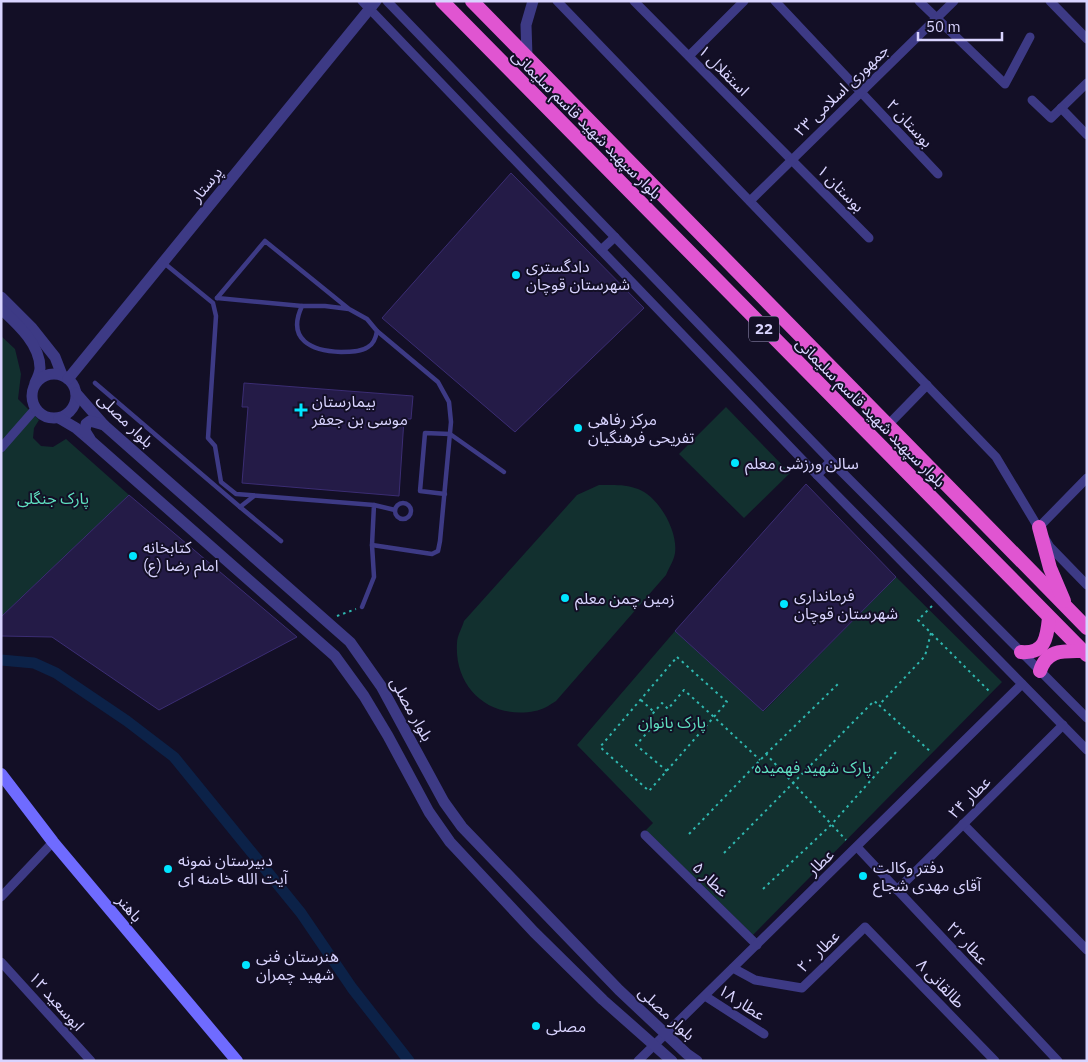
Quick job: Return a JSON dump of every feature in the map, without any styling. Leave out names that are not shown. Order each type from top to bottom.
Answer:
[{"type":"highway","name":"بلوار سپهبد شهید قاسم سلیمانی","points":[[442,1],[1085,653]]},
{"type":"highway","name":"بلوار سپهبد شهید قاسم سلیمانی","points":[[472,1],[1087,628]]},
{"type":"highway","points":[[1040,527],[1050,568],[1067,608]]},
{"type":"highway","points":[[1021,652],[1030,653],[1039,650],[1048,633],[1049,618]]},
{"type":"highway","points":[[1040,671],[1042,663],[1050,655],[1062,652],[1085,653]]},
{"type":"main road","name":"باهنر","points":[[1,774],[53,842],[237,1061]]},
{"type":"street","points":[[387,1],[832,461],[1087,718]]},
{"type":"street","points":[[527,57],[526,25],[533,1]]},
{"type":"street","points":[[557,1],[996,457],[1040,527],[1050,548],[1087,585]]},
{"type":"street","name":"استقلال ۱","points":[[634,1],[791,160]]},
{"type":"street","points":[[689,56],[744,1]]},
{"type":"street","name":"بوستان ۲","points":[[775,1],[938,174]]},
{"type":"street","points":[[919,1],[1005,84],[1030,37]]},
{"type":"street","name":"جمهوری اسلامی ۲۳","points":[[750,200],[954,1]]},
{"type":"street","points":[[1050,1],[1087,39]]},
{"type":"street","points":[[369,4],[817,475],[1087,750]]},
{"type":"street","name":"پرستار","points":[[65,377],[163,263],[369,4]]},
{"type":"street","points":[[1032,100],[1051,118],[1087,83]]},
{"type":"street","points":[[1061,108],[1087,135]]},
{"type":"street","name":"بوستان ۱","points":[[791,160],[869,238]]},
{"type":"street","points":[[601,250],[615,237]]},
{"type":"street","points":[[1,297],[32,328],[55,357],[65,377],[74,385],[76,401],[72,409],[66,414],[58,418],[50,418],[36,408],[32,400],[32,392],[40,369],[37,353],[23,331],[1,309]]},
{"type":"street","points":[[35,384],[39,379],[50,374],[65,377]]},
{"type":"street","points":[[888,425],[927,385]]},
{"type":"street","name":"بلوار مصلی","points":[[76,393],[104,425],[350,642],[381,686],[444,802],[462,827],[619,990],[687,1054],[697,1061]]},
{"type":"street","points":[[1,448],[36,408]]},
{"type":"street","name":"بلوار مصلی","points":[[58,418],[76,428],[336,656],[364,696],[429,812],[450,842],[534,932],[603,1000],[672,1061]]},
{"type":"street","points":[[90,440],[85,431],[86,424],[90,422],[104,425]]},
{"type":"street","points":[[817,475],[832,461]]},
{"type":"street","points":[[1040,527],[1087,478]]},
{"type":"street","name":"عطار","points":[[638,1061],[1022,684]]},
{"type":"street","name":"عطار ۲۴","points":[[897,890],[1062,725]]},
{"type":"street","points":[[963,824],[1087,950]]},
{"type":"street","name":"عطار ۵","points":[[645,835],[757,944]]},
{"type":"street","points":[[1,897],[53,842]]},
{"type":"street","name":"عطار ۲۲","points":[[857,847],[1058,1061]]},
{"type":"street","name":"عطار ۲۰","points":[[733,968],[756,980],[802,988],[865,926]]},
{"type":"street","name":"طالقانی ۸","points":[[865,926],[995,1061]]},
{"type":"street","name":"ابوسعید ۱۲","points":[[1,962],[91,1061]]},
{"type":"street","name":"عطار ۱۸","points":[[705,996],[764,1034]]},
{"type":"lane","points":[[349,308],[302,306],[217,298],[265,241],[349,308],[367,319],[377,331],[438,382],[449,402],[452,422],[438,550],[432,554],[372,545]]},
{"type":"lane","points":[[163,263],[213,303],[216,316],[208,438],[215,446],[221,482],[236,494],[374,505],[395,510]]},
{"type":"lane","points":[[302,306],[299,312],[298,332],[304,343],[322,351],[346,352],[362,350],[369,347],[373,342],[377,331]]},
{"type":"lane","points":[[95,383],[240,508],[281,540]]},
{"type":"lane","points":[[445,494],[420,491],[424,432],[450,434],[504,472]]},
{"type":"lane","points":[[240,508],[254,496]]},
{"type":"lane","points":[[362,607],[374,577],[372,545],[374,505]]},
{"type":"path","points":[[939,599],[918,620],[991,694]]},
{"type":"path","points":[[325,621],[362,607]]},
{"type":"path","points":[[880,705],[925,656],[931,633]]},
{"type":"path","points":[[677,657],[727,702],[649,791],[600,747],[640,700],[677,657]]},
{"type":"path","points":[[689,834],[760,760],[839,683]]},
{"type":"path","points":[[667,771],[636,745],[655,724],[648,719],[654,712],[662,703],[668,709],[684,690],[760,760]]},
{"type":"path","points":[[640,700],[654,712]]},
{"type":"path","points":[[724,853],[874,701],[932,753]]},
{"type":"path","points":[[763,889],[831,824],[897,751]]},
{"type":"path","points":[[766,754],[846,840]]},
{"type":"green space","name":"پارک جنگلی","points":[[1,336],[15,349],[21,374],[18,399],[39,420],[34,428],[33,438],[41,446],[53,447],[66,439],[129,495],[1,617]]},
{"type":"green space","name":"سالن ورزشی معلم","points":[[726,407],[790,473],[744,518],[679,454]]},
{"type":"green space","name":"زمین چمن معلم","points":[[599,485],[633,487],[646,493],[653,499],[666,516],[670,525],[675,544],[673,561],[666,575],[556,701],[538,710],[519,713],[504,711],[490,706],[478,698],[462,674],[458,659],[457,643],[464,621],[577,495]]},
{"type":"green space","name":"پارک شهید فهمیده","points":[[896,577],[1002,682],[753,935],[646,830],[653,823],[577,745],[675,631],[764,711]]},
{"type":"building","name":"دادگستری شهرستان قوچان","points":[[511,173],[644,308],[515,432],[382,318]]},
{"type":"building","points":[[244,383],[413,396],[411,419],[404,419],[399,496],[242,483],[248,407],[242,407]]},
{"type":"building","name":"فرمانداری شهرستان قوچان","points":[[806,484],[896,577],[763,711],[675,631]]},
{"type":"building","name":"کتابخانه امام رضا (ع)","points":[[129,495],[297,637],[159,710],[52,637],[1,636],[1,617]]},
{"type":"waterway","points":[[1,660],[34,663],[56,673],[127,721],[174,757],[301,913],[352,988],[409,1061]]},
{"type":"place","name":"دادگستری شهرستان قوچان","points":[[516,275]]},
{"type":"place","name":"بیمارستان موسی بن جعفر","points":[[301,410]]},
{"type":"place","name":"مرکز رفاهی تفریحی فرهنگیان","points":[[578,428]]},
{"type":"place","name":"سالن ورزشی معلم","points":[[735,463]]},
{"type":"place","name":"کتابخانه امام رضا (ع)","points":[[133,556]]},
{"type":"place","name":"زمین چمن معلم","points":[[565,598]]},
{"type":"place","name":"فرمانداری شهرستان قوچان","points":[[784,604]]},
{"type":"place","name":"دبیرستان نمونه آیت الله خامنه ای","points":[[168,869]]},
{"type":"place","name":"دفتر وکالت آقای مهدی شجاع","points":[[863,876]]},
{"type":"place","name":"هنرستان فنی شهید چمران","points":[[246,965]]},
{"type":"place","name":"مصلی","points":[[536,1026]]},
{"type":"park label","name":"پارک بانوان","points":[[672,722]]}]
